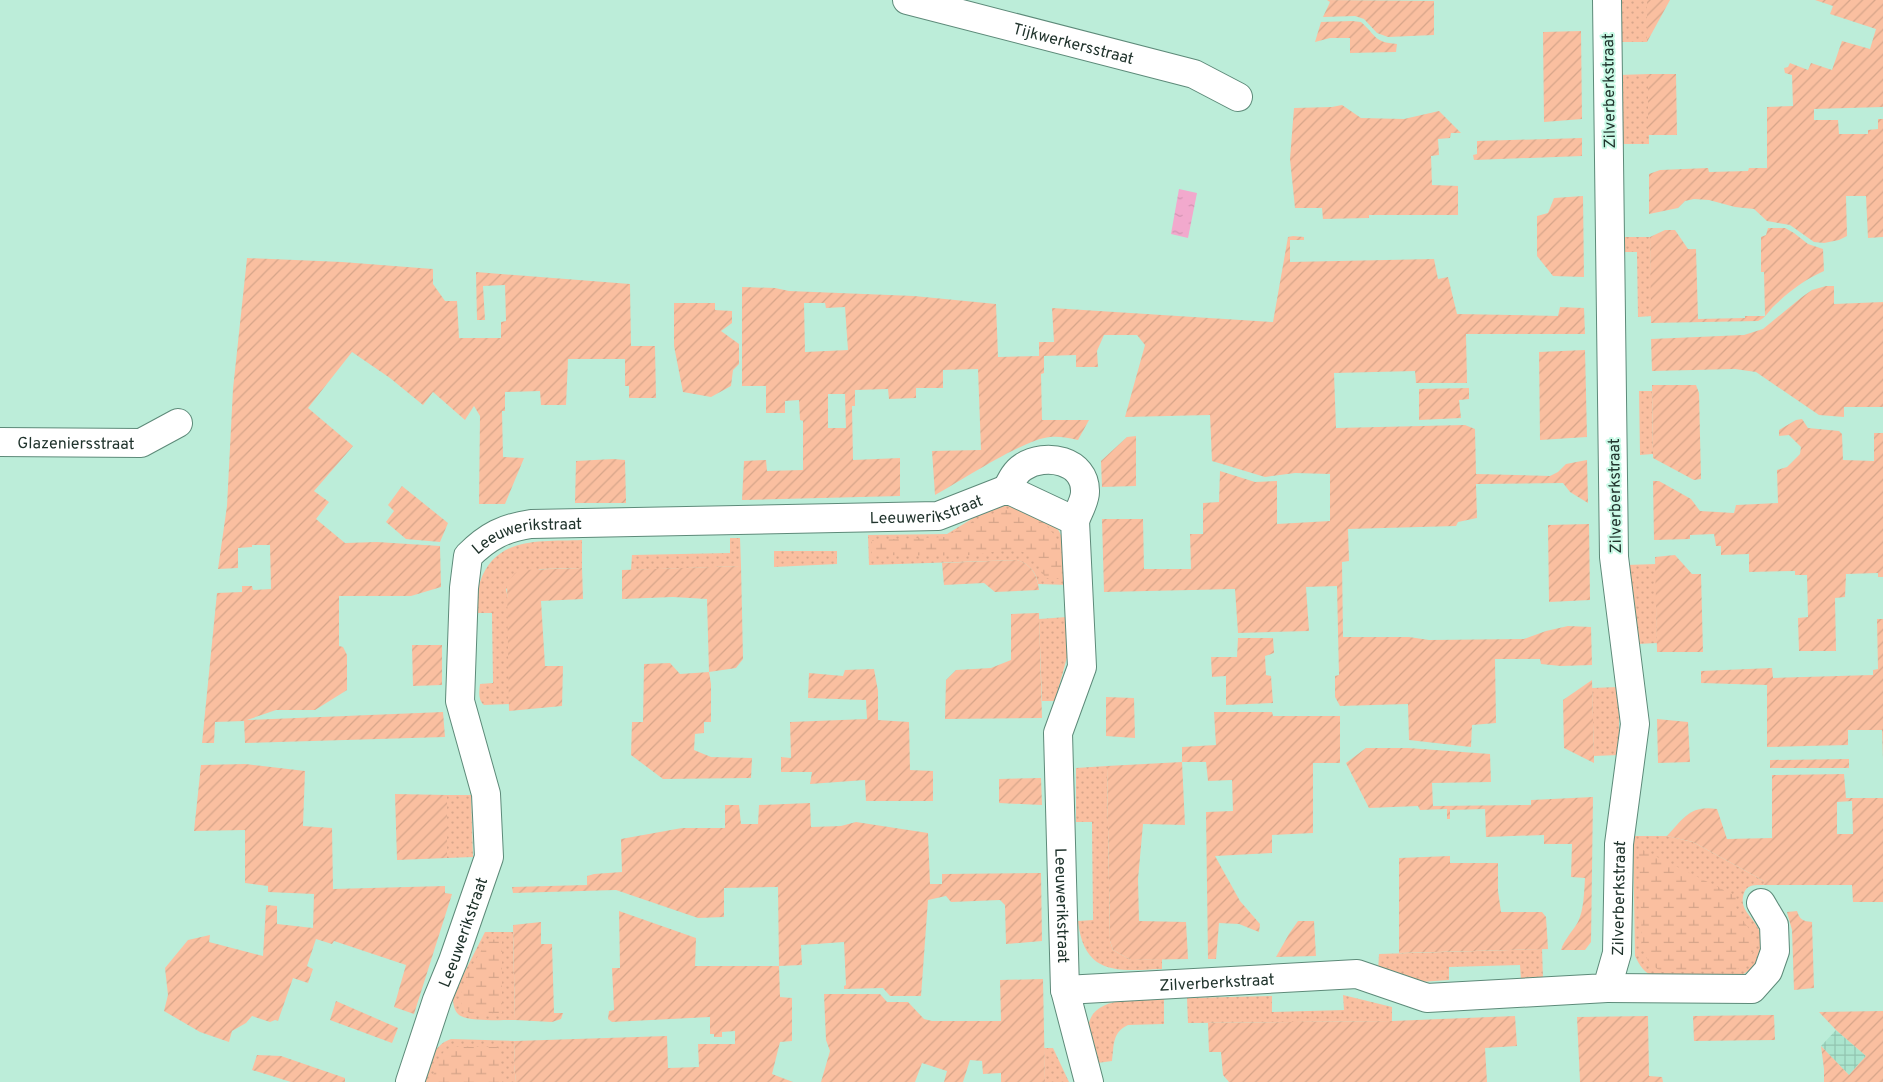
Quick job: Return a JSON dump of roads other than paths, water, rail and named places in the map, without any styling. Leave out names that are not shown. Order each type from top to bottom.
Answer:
[{"type":"street","name":"Tijkwerkersstraat","points":[[907,0],[1194,74],[1238,97]]},
{"type":"street","name":"Zilverberkstraat","points":[[1606,988],[1617,953],[1619,844],[1635,724],[1614,557],[1607,0]]},
{"type":"street","name":"Glazeniersstraat","points":[[0,442],[141,443],[178,423]]},
{"type":"street","name":"Leeuwerikstraat","points":[[410,1082],[437,1000],[490,857],[486,794],[460,701],[464,588],[468,556],[495,534],[516,526],[531,524],[938,516],[1007,488],[1015,473],[1023,466],[1047,459],[1064,462],[1077,469],[1084,479],[1085,493],[1075,521],[1082,667],[1058,733],[1065,990],[1089,1082]]},
{"type":"street","points":[[1007,488],[1075,521]]},
{"type":"street","name":"Zilverberkstraat","points":[[1065,990],[1357,974],[1427,998],[1606,988],[1752,989],[1768,971],[1775,951],[1774,925],[1761,903]]},
{"type":"water","points":[[1179,189],[1197,193],[1188,238],[1171,234]]}]
